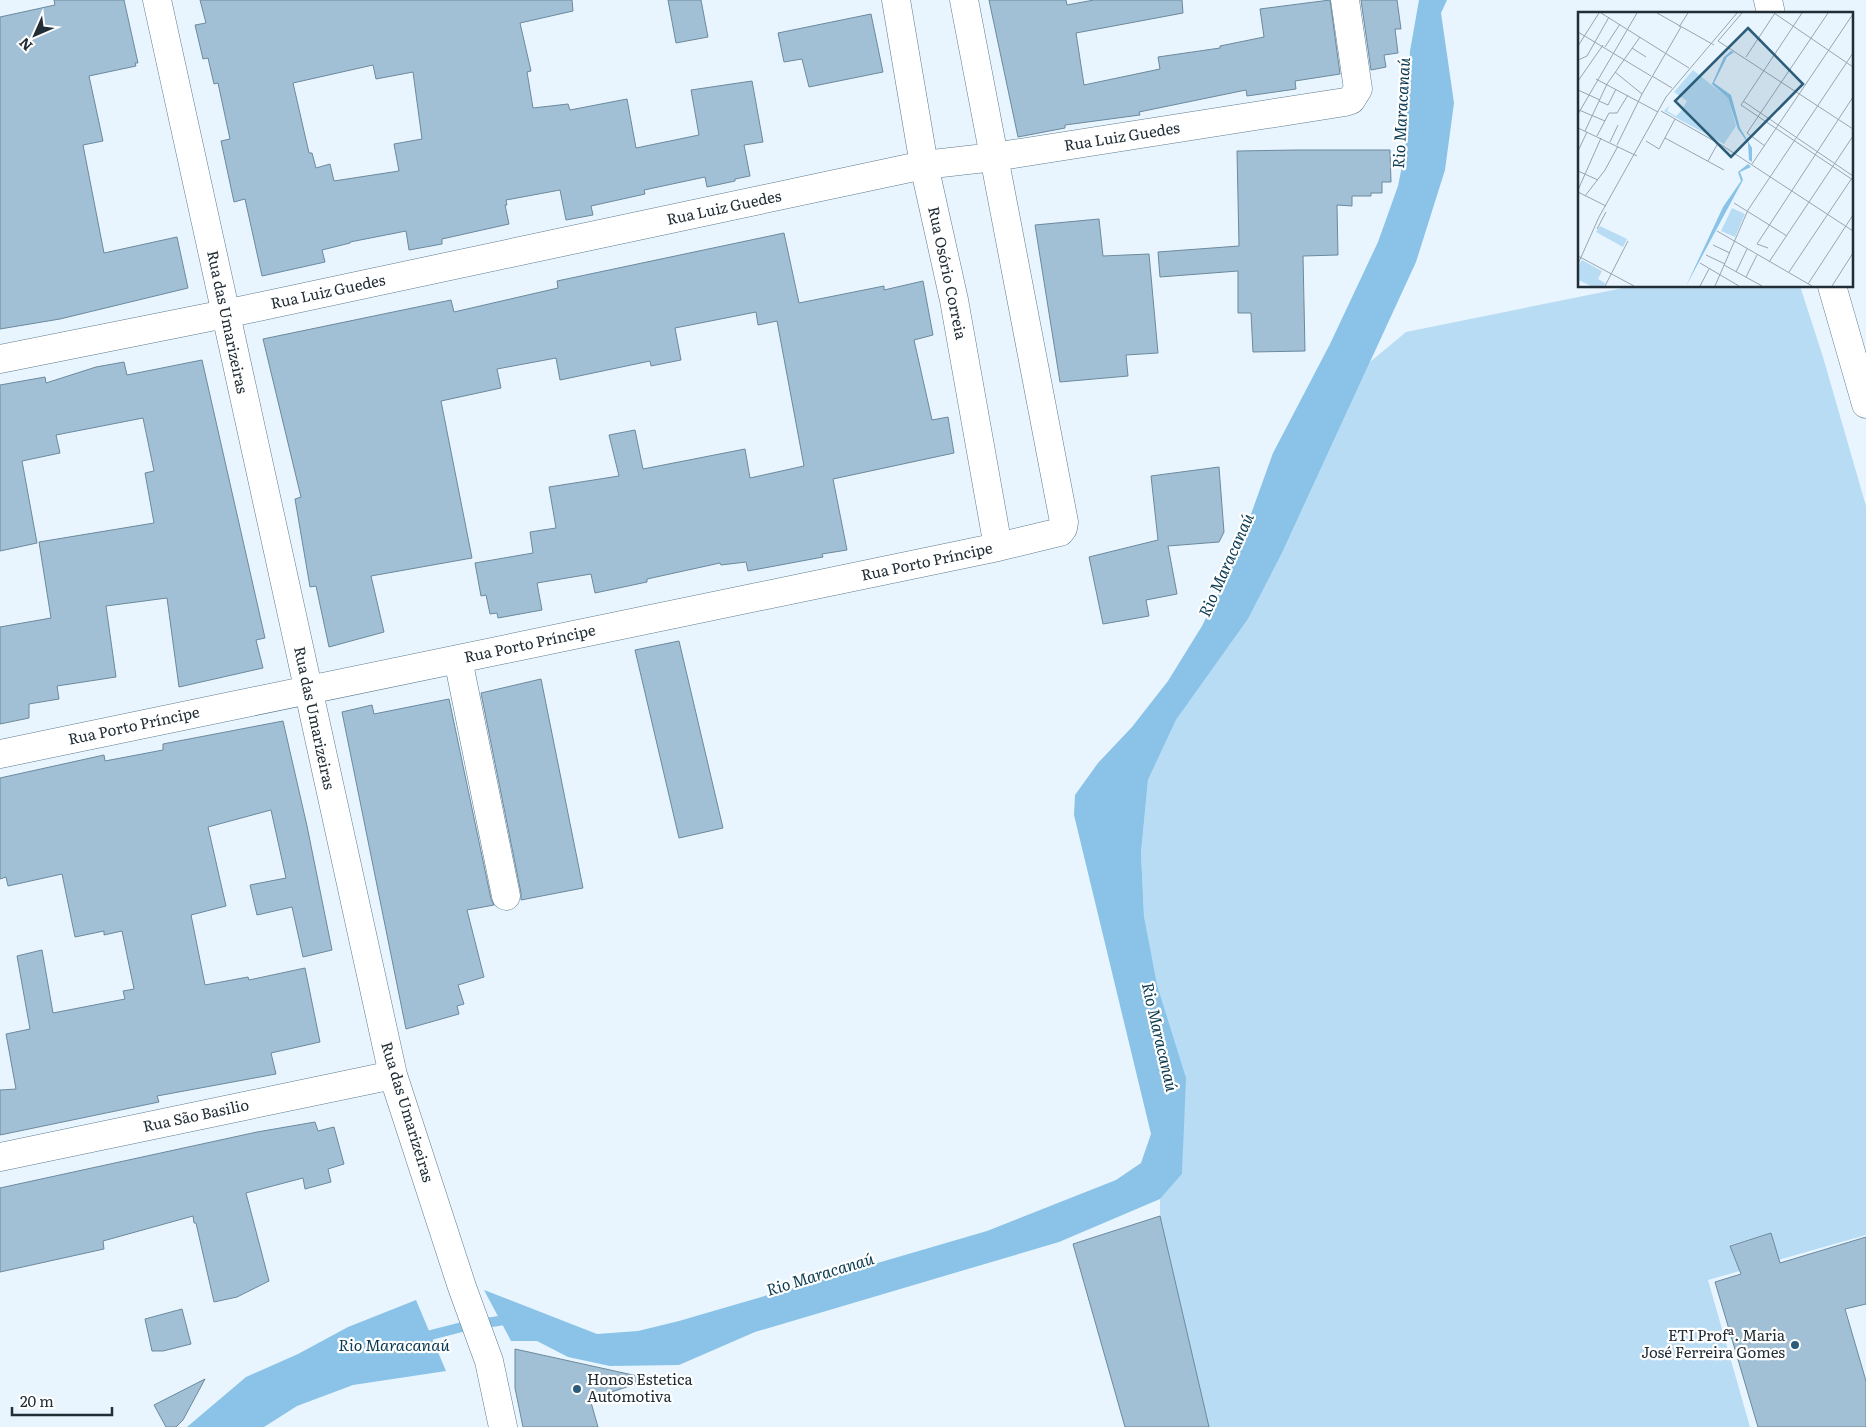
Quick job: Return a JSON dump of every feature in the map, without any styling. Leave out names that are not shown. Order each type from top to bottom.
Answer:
[{"type":"street","name":"Rua das Umarizeiras","points":[[157,0],[393,1075],[462,1287],[489,1361],[502,1427]]},
{"type":"street","name":"Rua Osório Correia","points":[[896,0],[924,165],[954,300],[998,547]]},
{"type":"street","points":[[964,0],[994,157]]},
{"type":"street","name":"Rua Luiz Guedes","points":[[0,359],[225,314],[924,165],[994,157],[1351,100],[1358,89],[1345,0]]},
{"type":"street","name":"Rua Porto Príncipe","points":[[0,754],[998,547],[1060,532],[1064,528],[1064,522],[994,157]]},
{"type":"street","points":[[1833,288],[1857,339],[1866,404]]},
{"type":"street","points":[[458,659],[506,896]]},
{"type":"street","name":"Rua São Basilio","points":[[0,1157],[393,1075]]},
{"type":"shaded area","points":[[1623,288],[1801,288],[1823,357],[1866,506],[1866,1235],[1708,1280],[1750,1427],[1209,1427],[1160,1216],[1160,1199],[1182,1174],[1183,1136],[1144,916],[1141,853],[1148,780],[1176,720],[1248,619],[1282,553],[1370,362],[1406,332]],"holes":[[[1816,1220],[1771,1233],[1742,1252],[1733,1254],[1730,1245],[1719,1248]]]},
{"type":"water","points":[[1419,0],[1447,0],[1441,13],[1454,103],[1445,170],[1416,262],[1282,553],[1248,619],[1176,720],[1148,780],[1141,853],[1144,916],[1157,985],[1186,1078],[1182,1174],[1160,1199],[1059,1242],[755,1332],[679,1365],[610,1366],[568,1357],[537,1341],[511,1341],[484,1290],[597,1334],[638,1331],[679,1321],[987,1231],[1116,1180],[1141,1163],[1151,1134],[1074,815],[1075,795],[1098,763],[1132,727],[1168,681],[1202,626],[1233,564],[1273,453],[1330,344],[1378,242],[1398,186],[1405,151],[1410,51]]},
{"type":"water","name":"Rio Maracanaú","points":[[416,1300],[446,1371],[353,1385],[297,1406],[264,1427],[187,1427],[246,1377],[298,1354],[348,1327]]},
{"type":"building","points":[[54,0],[124,0],[138,63],[135,63],[136,66],[89,76],[103,141],[83,145],[104,253],[177,237],[188,288],[60,319],[0,329],[0,17],[55,5]]},
{"type":"building","points":[[200,0],[572,0],[573,11],[520,23],[531,71],[527,72],[533,108],[568,104],[570,110],[627,99],[636,148],[699,135],[691,90],[752,81],[763,142],[744,145],[750,176],[735,179],[735,181],[707,187],[705,177],[644,190],[645,194],[591,206],[593,215],[566,220],[560,190],[506,200],[507,205],[505,205],[509,224],[442,239],[442,244],[409,250],[406,231],[350,242],[322,250],[325,262],[262,276],[245,199],[234,202],[221,141],[230,139],[218,83],[214,84],[208,58],[203,59],[195,25],[206,23]],"holes":[[[373,65],[376,79],[413,72],[422,139],[394,144],[399,171],[334,181],[330,164],[316,168],[312,153],[309,153],[293,83]]]},
{"type":"building","points":[[668,0],[701,0],[708,37],[676,43]]},
{"type":"building","points":[[989,0],[1066,0],[1067,5],[1094,0],[1182,0],[1183,13],[1076,33],[1084,85],[1160,69],[1158,57],[1220,48],[1220,46],[1264,37],[1260,9],[1330,0],[1340,74],[1295,81],[1296,89],[1247,96],[1246,90],[1139,112],[1140,115],[1065,125],[1065,128],[1018,137]]},
{"type":"building","points":[[1361,0],[1397,0],[1401,29],[1395,29],[1398,53],[1384,55],[1386,67],[1371,70]]},
{"type":"building","points":[[871,14],[883,72],[809,87],[802,59],[784,62],[778,33]]},
{"type":"building","points":[[1390,150],[1391,182],[1382,182],[1382,193],[1371,193],[1371,196],[1352,196],[1352,206],[1337,205],[1338,255],[1303,256],[1305,351],[1253,352],[1251,313],[1238,313],[1238,271],[1160,277],[1158,252],[1239,246],[1237,151]]},
{"type":"building","points":[[1099,219],[1103,256],[1149,254],[1158,353],[1126,355],[1128,376],[1060,382],[1035,225]]},
{"type":"building","points":[[784,233],[799,303],[884,286],[884,290],[923,281],[933,335],[914,340],[932,420],[948,417],[954,453],[833,479],[847,550],[822,554],[823,557],[748,571],[746,562],[721,565],[720,563],[595,593],[591,574],[537,583],[542,610],[498,618],[497,613],[490,614],[486,595],[481,596],[475,563],[533,553],[530,532],[556,528],[549,487],[619,476],[609,435],[635,430],[643,469],[745,449],[750,478],[804,466],[777,321],[758,325],[756,312],[675,328],[681,360],[651,366],[650,361],[560,380],[556,358],[497,369],[501,388],[441,401],[472,558],[371,576],[384,632],[329,647],[316,586],[310,587],[295,499],[301,497],[263,339],[451,300],[454,312],[558,288],[557,281]]},
{"type":"building","points":[[202,360],[265,638],[256,640],[263,668],[179,687],[167,598],[106,606],[116,677],[57,686],[59,699],[29,704],[29,718],[0,724],[0,627],[51,618],[39,542],[154,523],[145,473],[154,471],[143,418],[56,435],[60,453],[22,461],[37,543],[0,551],[0,385],[45,377],[46,383],[96,367],[124,362],[127,375]]},
{"type":"building","points":[[1219,467],[1224,532],[1219,542],[1168,546],[1177,594],[1146,600],[1149,616],[1103,624],[1089,557],[1158,540],[1151,476]]},
{"type":"building","points":[[679,641],[723,828],[679,838],[635,650]]},
{"type":"building","points":[[541,679],[583,888],[521,900],[481,693]]},
{"type":"building","points":[[449,699],[491,899],[494,905],[467,910],[484,977],[458,985],[464,1004],[457,1006],[459,1014],[406,1029],[342,712],[372,705],[374,714]]},
{"type":"building","points":[[283,721],[332,950],[303,957],[292,907],[257,915],[250,885],[286,878],[271,810],[208,827],[226,906],[191,915],[205,985],[248,977],[249,980],[305,968],[320,1042],[271,1053],[276,1074],[157,1096],[159,1102],[0,1135],[0,1090],[16,1089],[6,1034],[30,1029],[17,956],[42,950],[53,1013],[125,999],[123,991],[134,989],[122,931],[104,935],[104,931],[75,937],[62,874],[8,886],[6,877],[0,879],[0,778],[104,755],[105,761],[163,750],[163,744]]},
{"type":"building","points":[[315,1122],[318,1131],[334,1127],[344,1164],[328,1169],[331,1182],[305,1189],[303,1178],[246,1193],[269,1281],[237,1297],[214,1302],[193,1216],[103,1241],[104,1249],[0,1272],[0,1188],[257,1132]]},
{"type":"building","points":[[1160,1216],[1209,1427],[1125,1427],[1073,1244]]},
{"type":"building","name":"ETI Profª. Maria José Ferreira Gomes","points":[[1771,1233],[1780,1263],[1866,1237],[1866,1304],[1845,1309],[1866,1381],[1866,1427],[1758,1427],[1715,1282],[1741,1274],[1730,1246]]},
{"type":"building","points":[[182,1309],[191,1344],[163,1351],[152,1351],[145,1319]]},
{"type":"building","name":"Honos Estetica Automotiva","points":[[515,1349],[651,1379],[590,1399],[598,1427],[523,1427],[515,1388]]},
{"type":"building","points":[[205,1379],[183,1420],[176,1427],[166,1427],[154,1405]]},
{"type":"waterway","name":"Rio Maracanaú","points":[[419,1338],[466,1326],[512,1319]]},
{"type":"place","name":"ETI Profª. Maria José Ferreira Gomes","points":[[1795,1345]]},
{"type":"place","name":"Honos Estetica Automotiva","points":[[577,1389]]}]
